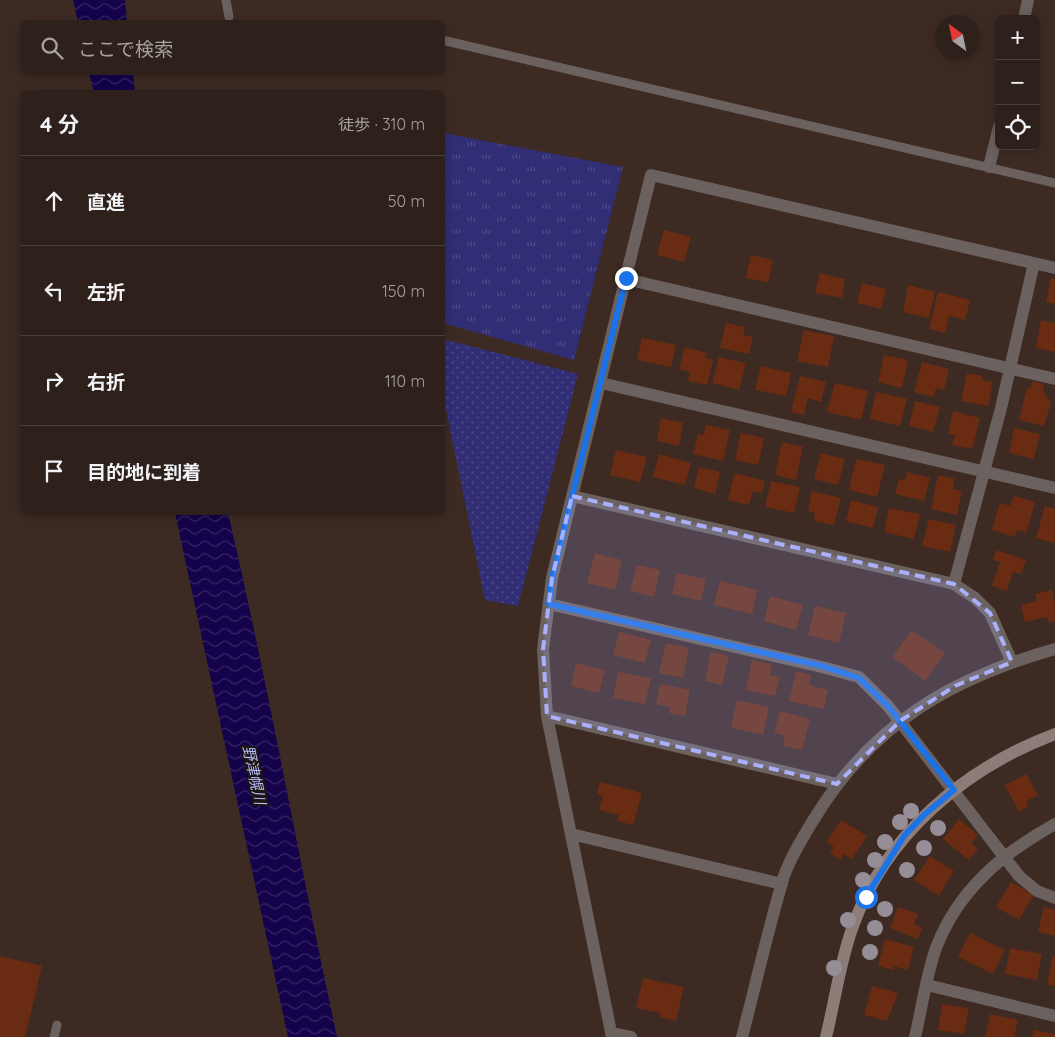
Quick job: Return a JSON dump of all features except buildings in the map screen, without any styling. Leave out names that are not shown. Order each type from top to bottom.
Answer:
[{"type":"street","points":[[1025,15],[1028,0]]},
{"type":"street","points":[[990,167],[995,145]]},
{"type":"street","points":[[631,1037],[611,1035],[547,716],[544,650],[552,578],[601,383],[650,175],[1055,268]]},
{"type":"street","points":[[954,584],[1000,408],[1034,263]]},
{"type":"street","points":[[626,278],[1055,379]]},
{"type":"street","points":[[601,383],[1055,488]]},
{"type":"street","points":[[572,496],[954,584],[975,598],[990,613],[1012,662]]},
{"type":"street","points":[[549,604],[822,666],[859,678],[900,722],[1019,876],[1037,891],[1055,898]]},
{"type":"street","points":[[742,1037],[782,884],[800,841],[837,784],[856,762],[900,722],[955,686],[1012,662],[1055,649]]},
{"type":"street","points":[[547,716],[837,784]]},
{"type":"street","points":[[826,1037],[852,927],[866,897],[904,836],[925,814],[954,790],[1015,751],[1055,734]]},
{"type":"street","points":[[915,1037],[936,948],[962,901],[1004,856],[1055,824]]},
{"type":"street","points":[[571,834],[782,884]]},
{"type":"street","points":[[927,985],[1055,1016]]},
{"type":"lane","points":[[226,0],[229,17]]},
{"type":"lane","points":[[445,41],[1055,183]]},
{"type":"lane","points":[[54,1037],[57,1025]]},
{"type":"highlighted area","points":[[572,496],[954,584],[990,613],[1012,662],[955,686],[900,721],[837,784],[547,716],[543,649],[552,578]]},
{"type":"green space","points":[[445,133],[623,167],[574,360],[445,324]]},
{"type":"green space","points":[[445,340],[578,374],[518,606],[485,600],[445,405]]},
{"type":"water","points":[[73,0],[125,0],[127,20],[78,20]]},
{"type":"water","points":[[90,75],[133,75],[135,90],[93,90]]},
{"type":"water","name":"野津幌川","points":[[175,515],[228,515],[243,578],[337,1037],[288,1037]]},
{"type":"route","points":[[626,278],[552,578],[549,604],[822,666],[859,678],[888,706],[954,790],[925,814],[904,836],[866,897]]}]
